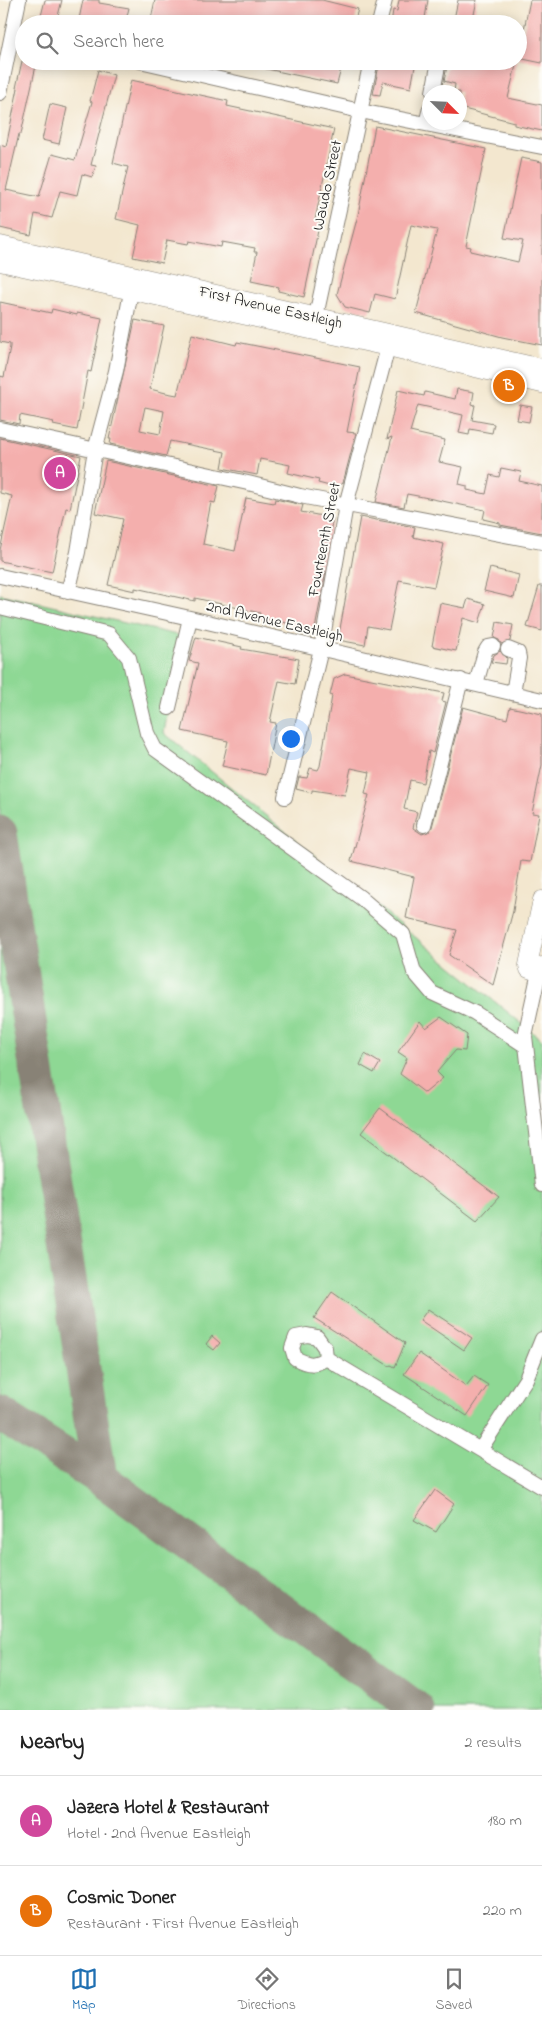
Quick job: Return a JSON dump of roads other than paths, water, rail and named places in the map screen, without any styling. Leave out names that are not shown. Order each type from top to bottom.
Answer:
[{"type":"main road","name":"First Avenue Eastleigh","points":[[0,245],[542,368]]},
{"type":"main road","name":"First Avenue Eastleigh","points":[[0,262],[388,347],[542,384]]},
{"type":"main road","points":[[540,969],[529,969],[528,965],[542,900]]},
{"type":"street","points":[[19,0],[19,15]]},
{"type":"street","points":[[381,15],[384,0]]},
{"type":"street","points":[[0,93],[15,44]]},
{"type":"street","points":[[180,70],[422,123]]},
{"type":"street","name":"Waudo Street","points":[[316,316],[369,70]]},
{"type":"street","points":[[434,85],[437,70]]},
{"type":"street","points":[[456,130],[542,147]]},
{"type":"street","points":[[68,592],[78,552],[94,450],[116,372],[131,292]]},
{"type":"street","name":"Fourteenth Street","points":[[285,797],[321,649],[346,505],[388,347]]},
{"type":"street","points":[[0,430],[248,483],[300,496],[542,542]]},
{"type":"street","name":"2nd Avenue Eastleigh","points":[[0,576],[542,700]]},
{"type":"street","points":[[0,607],[109,634],[129,658],[147,733],[155,749],[361,898],[403,934],[414,972],[432,993],[475,1013],[526,1046]]},
{"type":"street","points":[[169,708],[190,618]]},
{"type":"street","points":[[476,684],[485,652],[488,647],[493,646]]},
{"type":"street","points":[[508,649],[515,650],[519,658],[512,693]]},
{"type":"street","points":[[424,825],[461,680]]},
{"type":"street","points":[[540,969],[525,1036],[542,1185]]},
{"type":"street","points":[[480,1450],[526,1380],[542,1339]]},
{"type":"street","points":[[326,1358],[542,1487]]},
{"type":"place","name":"Cosmic Doner","points":[[509,386]]},
{"type":"place","name":"Jazera Hotel & Restaurant","points":[[60,473]]}]
